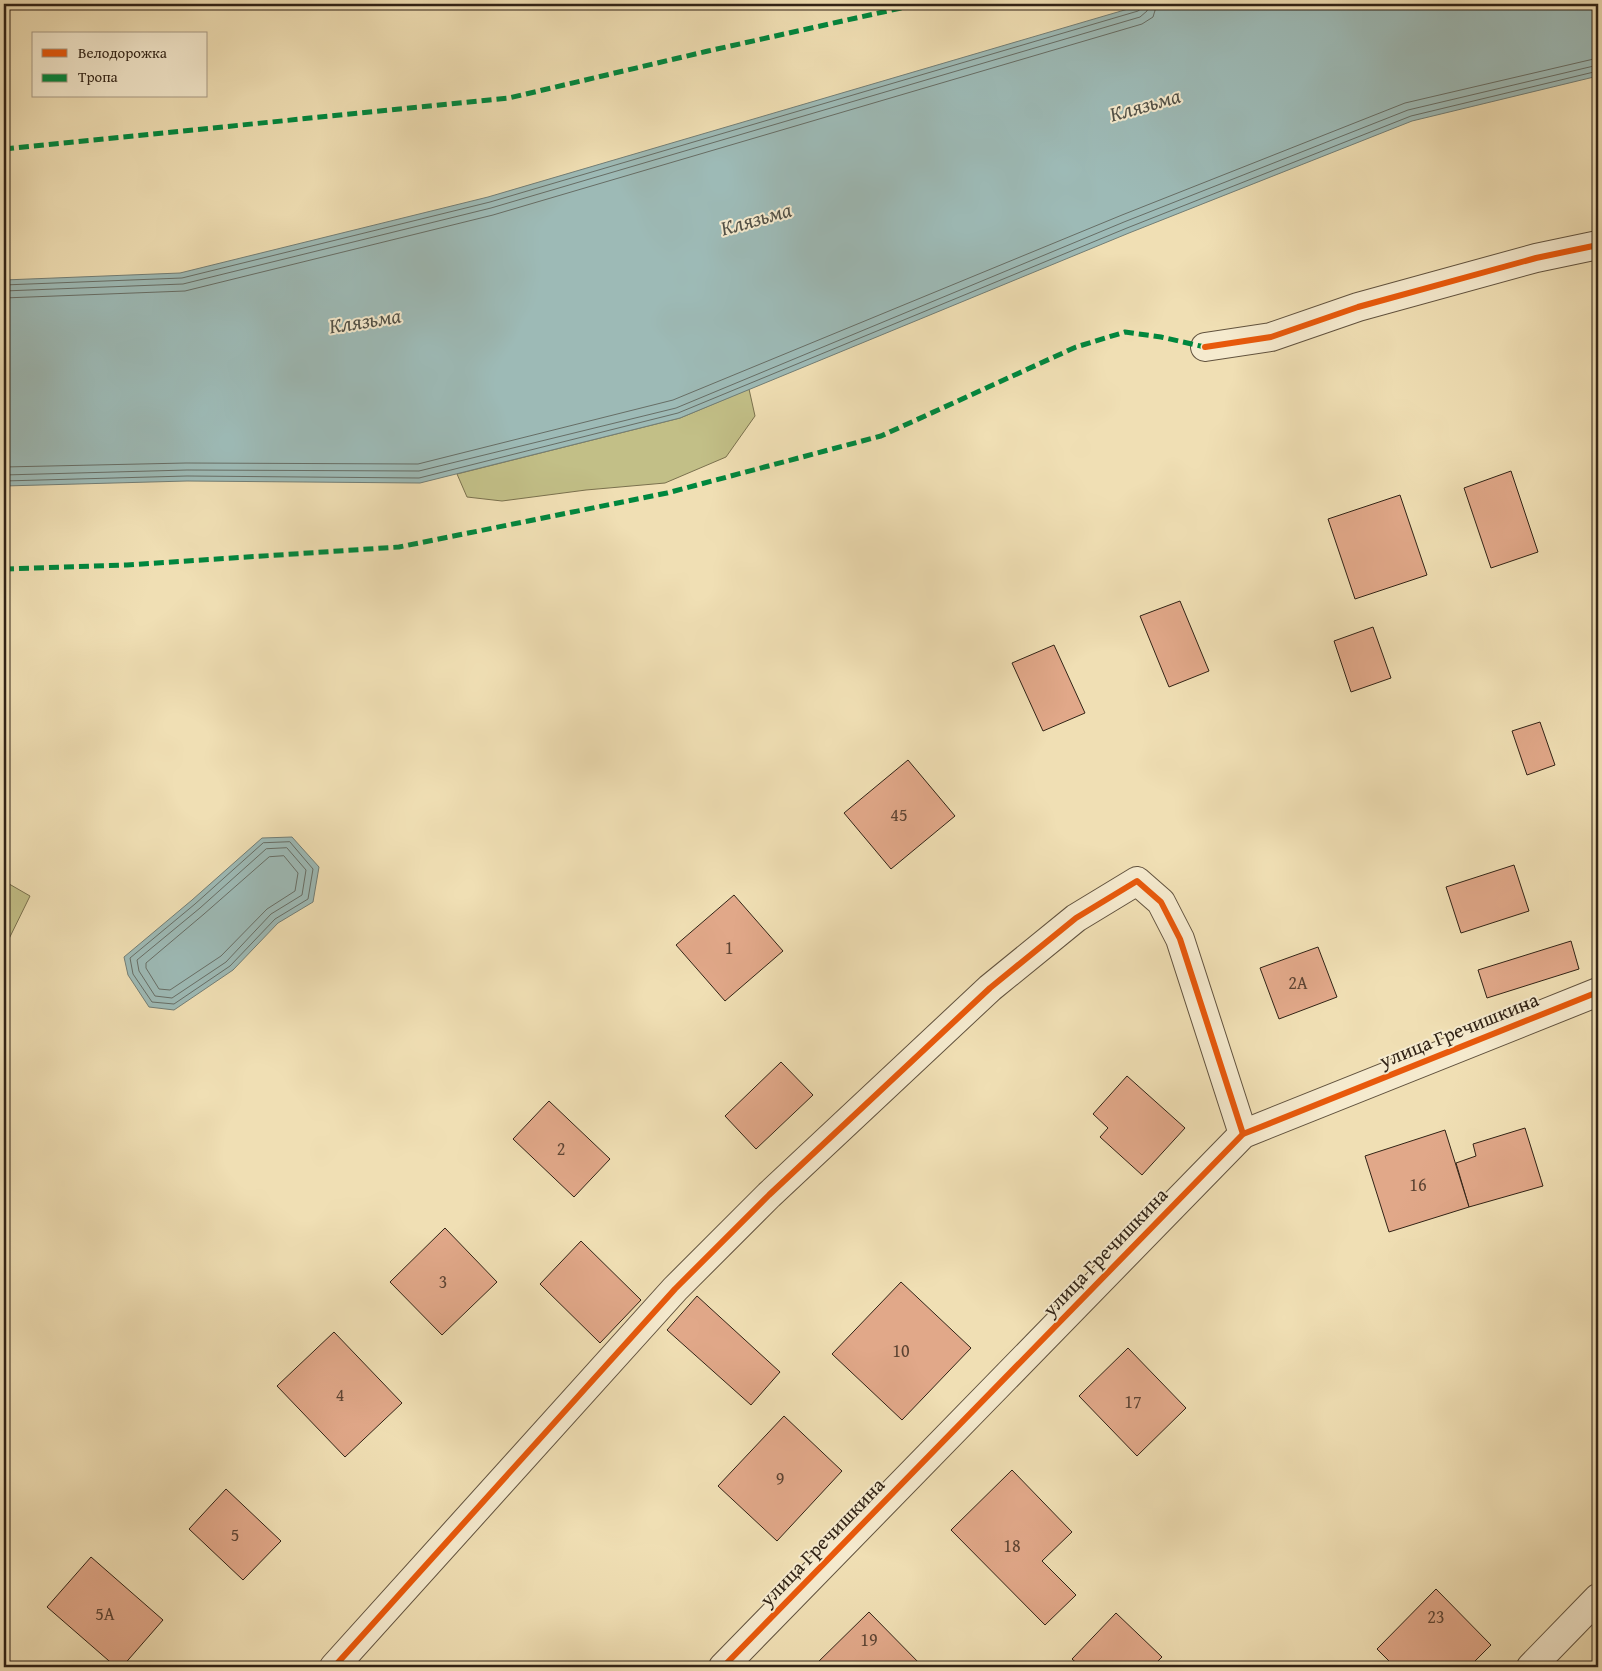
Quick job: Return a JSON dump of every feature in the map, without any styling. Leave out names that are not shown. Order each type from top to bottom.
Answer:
[{"type":"street","points":[[1204,347],[1271,337],[1358,307],[1536,258],[1598,244]]},
{"type":"street","points":[[334,1667],[676,1289],[776,1189],[990,988],[1076,918],[1137,881],[1161,902],[1180,939],[1243,1134]]},
{"type":"street","name":"улица Гречишкина","points":[[723,1667],[1243,1134],[1598,992]]},
{"type":"street","points":[[1530,1667],[1598,1598]]},
{"type":"shaded area","points":[[749,389],[755,416],[726,457],[665,483],[586,490],[502,501],[467,497],[457,474],[680,418]]},
{"type":"shaded area","points":[[4,881],[30,896],[4,949]]},
{"type":"water","name":"Клязьма","points":[[1145,4],[1598,4],[1598,76],[1412,121],[1129,233],[680,418],[420,483],[187,481],[4,486],[4,280],[180,273],[488,197]]},
{"type":"water","points":[[292,837],[319,867],[313,902],[278,923],[233,970],[174,1010],[149,1007],[128,975],[124,957],[262,838]]},
{"type":"building","points":[[1511,471],[1538,552],[1491,568],[1464,488]]},
{"type":"building","points":[[1400,495],[1427,575],[1355,599],[1328,519]]},
{"type":"building","points":[[1180,601],[1209,671],[1169,687],[1140,616]]},
{"type":"building","points":[[1373,627],[1391,678],[1351,692],[1334,641]]},
{"type":"building","points":[[1054,645],[1085,713],[1043,731],[1012,663]]},
{"type":"building","points":[[1540,722],[1555,765],[1527,775],[1512,731]]},
{"type":"building","points":[[908,760],[955,816],[891,869],[844,813]]},
{"type":"building","points":[[1514,865],[1529,911],[1461,933],[1446,887]]},
{"type":"building","points":[[734,895],[783,951],[725,1001],[676,945]]},
{"type":"building","points":[[1571,941],[1579,969],[1487,998],[1478,970]]},
{"type":"building","points":[[1318,947],[1337,997],[1279,1019],[1260,968]]},
{"type":"building","points":[[781,1062],[813,1095],[756,1149],[725,1116]]},
{"type":"building","points":[[1127,1076],[1185,1128],[1142,1175],[1100,1137],[1108,1128],[1093,1114]]},
{"type":"building","points":[[549,1101],[610,1159],[574,1197],[513,1139]]},
{"type":"building","points":[[1525,1128],[1543,1186],[1469,1207],[1456,1163],[1476,1156],[1473,1144]]},
{"type":"building","points":[[1445,1130],[1469,1207],[1389,1232],[1365,1156]]},
{"type":"building","points":[[445,1228],[497,1282],[442,1335],[390,1282]]},
{"type":"building","points":[[581,1241],[641,1300],[600,1343],[540,1284]]},
{"type":"building","points":[[901,1282],[971,1348],[902,1420],[832,1354]]},
{"type":"building","points":[[697,1296],[780,1372],[751,1405],[667,1330]]},
{"type":"building","points":[[334,1332],[402,1403],[345,1457],[277,1386]]},
{"type":"building","points":[[1128,1348],[1186,1408],[1137,1456],[1079,1396]]},
{"type":"building","points":[[784,1416],[842,1471],[777,1541],[718,1486]]},
{"type":"building","points":[[1012,1470],[1072,1532],[1042,1561],[1076,1595],[1045,1625],[951,1530]]},
{"type":"building","points":[[226,1489],[281,1541],[243,1580],[189,1529]]},
{"type":"building","points":[[91,1557],[163,1620],[122,1667],[116,1667],[47,1607]]},
{"type":"building","points":[[1436,1589],[1491,1645],[1469,1667],[1395,1667],[1377,1649]]},
{"type":"building","points":[[869,1612],[923,1667],[813,1667]]},
{"type":"building","points":[[1116,1613],[1162,1657],[1152,1667],[1081,1667],[1072,1659]]},
{"type":"marked path","points":[[4,149],[509,98],[919,4]]},
{"type":"marked path","points":[[4,569],[127,565],[399,547],[667,493],[881,436],[1076,347],[1125,332],[1161,337],[1205,347]]},
{"type":"cycle path","points":[[1205,347],[1271,337],[1358,307],[1536,258],[1598,245]]},
{"type":"cycle path","points":[[334,1667],[675,1289],[769,1195],[990,988],[1076,918],[1137,881],[1161,902],[1180,939],[1243,1134]]},
{"type":"cycle path","points":[[723,1667],[1243,1134],[1598,992]]}]
